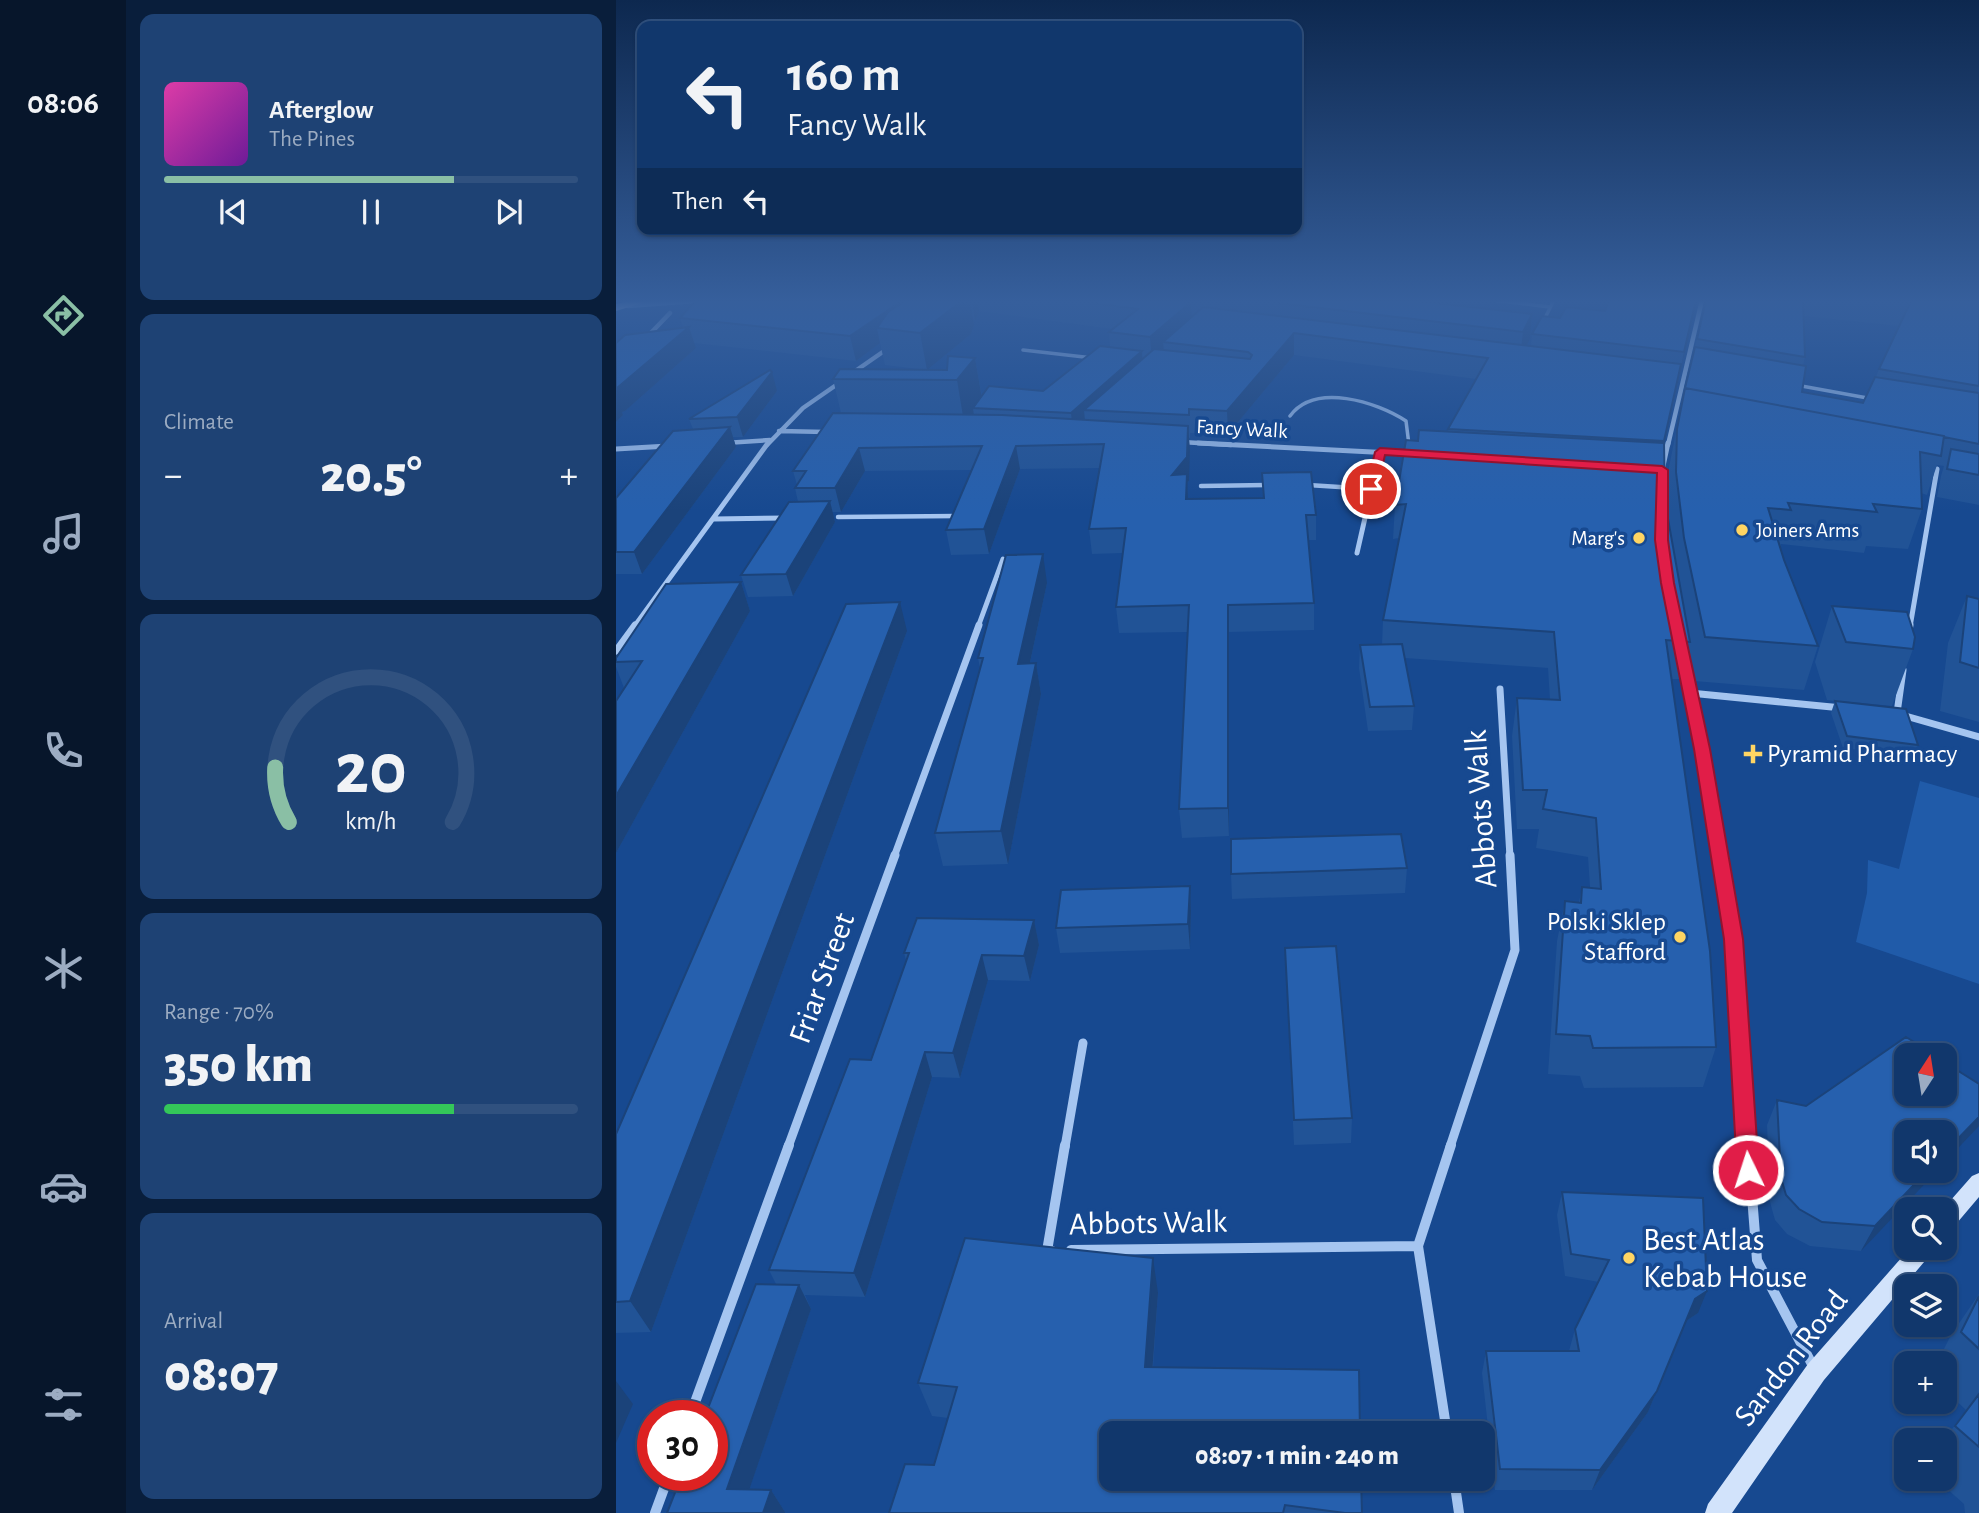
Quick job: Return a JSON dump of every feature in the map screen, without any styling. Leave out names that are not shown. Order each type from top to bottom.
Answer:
[{"type":"main road","points":[[1957,1208],[1979,1182]]},
{"type":"main road","name":"Sandon Road","points":[[1717,1513],[1816,1372],[1913,1260]]},
{"type":"street","points":[[616,651],[770,440],[803,408],[856,371]]},
{"type":"street","points":[[1649,469],[1662,470],[1685,371]]},
{"type":"street","points":[[1669,380],[1682,382]]},
{"type":"street","points":[[1672,419],[1685,422]]},
{"type":"street","points":[[779,431],[841,432]]},
{"type":"street","points":[[714,443],[770,440]]},
{"type":"street","name":"Fancy Walk","points":[[1172,442],[1422,454]]},
{"type":"street","points":[[616,449],[672,446]]},
{"type":"street","points":[[1357,552],[1380,452]]},
{"type":"street","points":[[1923,467],[1947,471]]},
{"type":"street","points":[[1908,634],[1937,469]]},
{"type":"street","points":[[825,518],[838,517]]},
{"type":"street","points":[[714,519],[797,518]]},
{"type":"street","name":"Friar Street","points":[[696,1400],[1003,559]]},
{"type":"street","points":[[1680,646],[1733,939],[1757,1260],[1816,1372]]},
{"type":"street","points":[[1897,713],[1905,660]]},
{"type":"street","name":"Abbots Walk","points":[[1445,1421],[1418,1246],[1516,950],[1500,690]]},
{"type":"street","points":[[1690,693],[1856,709]]},
{"type":"street","points":[[1883,712],[1897,713],[1979,737]]},
{"type":"street","name":"Abbots Walk","points":[[1083,1043],[1047,1251],[1418,1246]]},
{"type":"street","points":[[655,1513],[663,1491]]},
{"type":"street","points":[[1456,1491],[1459,1513]]},
{"type":"lane","points":[[1795,385],[1874,399]]},
{"type":"lane","points":[[1290,415],[1302,403],[1315,400],[1338,400],[1382,407],[1406,421],[1410,431],[1409,453]]},
{"type":"lane","points":[[1201,486],[1273,485]]},
{"type":"lane","points":[[1306,485],[1371,489]]},
{"type":"lane","points":[[838,517],[961,516]]},
{"type":"shaded area","points":[[1920,781],[1979,798],[1979,984],[1856,942],[1867,893],[1868,860],[1899,869]]},
{"type":"building","points":[[616,371],[638,371],[617,388]]},
{"type":"building","points":[[769,371],[772,372],[737,417],[689,419]]},
{"type":"building","points":[[839,371],[965,371],[957,380],[833,379]]},
{"type":"building","points":[[1069,371],[1120,371],[1071,413],[973,408],[989,386],[1043,391]]},
{"type":"building","points":[[1129,371],[1262,371],[1227,411],[1189,409],[1189,415],[1084,410]]},
{"type":"building","points":[[1481,371],[1680,371],[1664,441],[1448,429]]},
{"type":"building","points":[[1689,371],[1805,371],[1802,392],[1863,403],[1875,377],[1979,393],[1979,444],[1944,436],[1685,388]]},
{"type":"building","points":[[1888,371],[1979,371],[1979,386]]},
{"type":"building","points":[[1685,388],[1944,436],[1941,456],[1920,452],[1922,509],[1873,504],[1877,512],[1788,503],[1791,510],[1768,508],[1784,560],[1818,646],[1705,637],[1684,538],[1676,472],[1677,429]]},
{"type":"building","points":[[833,413],[1002,415],[1188,426],[1187,457],[1172,475],[1187,474],[1186,499],[1264,498],[1262,473],[1311,472],[1316,515],[1306,515],[1314,603],[1228,605],[1228,808],[1179,809],[1189,605],[1116,607],[1126,528],[1089,529],[1104,444],[1016,446],[984,529],[946,530],[982,446],[859,448],[835,488],[795,488],[806,471],[793,471]]},
{"type":"building","points":[[730,427],[634,552],[616,552],[616,498],[673,431]]},
{"type":"building","points":[[1419,430],[1664,443],[1665,502],[1690,642],[1666,640],[1710,951],[1716,1047],[1593,1048],[1590,1036],[1556,1034],[1565,901],[1581,903],[1582,887],[1601,889],[1596,818],[1543,809],[1547,790],[1523,790],[1517,698],[1560,700],[1554,632],[1383,620],[1406,504],[1395,505],[1406,440],[1418,441]]},
{"type":"building","points":[[1951,449],[1979,454],[1979,475],[1947,469]]},
{"type":"building","points":[[830,501],[786,574],[741,575],[789,502]]},
{"type":"building","points":[[1043,554],[1018,664],[1036,663],[1001,831],[935,833],[983,658],[978,658],[1006,555]]},
{"type":"building","points":[[741,582],[616,796],[616,701],[642,661],[616,662],[616,658],[666,584]]},
{"type":"building","points":[[1967,596],[1979,599],[1979,668],[1960,662]]},
{"type":"building","points":[[900,602],[630,1301],[616,1302],[616,1134],[846,604]]},
{"type":"building","points":[[1832,606],[1907,612],[1915,637],[1913,649],[1846,642]]},
{"type":"building","points":[[1402,644],[1414,706],[1370,707],[1360,645]]},
{"type":"building","points":[[1835,701],[1906,709],[1918,745],[1847,736]]},
{"type":"building","points":[[1401,834],[1407,868],[1231,874],[1231,839]]},
{"type":"building","points":[[1190,886],[1188,924],[1056,928],[1061,890]]},
{"type":"building","points":[[917,918],[1034,920],[1024,956],[982,955],[953,1053],[925,1052],[854,1273],[769,1270],[850,1059],[871,1060],[909,953],[904,953]]},
{"type":"building","points":[[1336,946],[1352,1118],[1294,1120],[1285,948]]},
{"type":"building","points":[[1906,1037],[1916,1043],[1897,1043]]},
{"type":"building","points":[[1894,1045],[1894,1106],[1957,1106],[1957,1070],[1979,1084],[1979,1117],[1957,1140],[1957,1120],[1894,1120],[1894,1183],[1916,1183],[1902,1197],[1894,1197],[1894,1206],[1875,1226],[1822,1222],[1799,1209],[1786,1195],[1781,1178],[1777,1100],[1806,1106]]},
{"type":"building","points":[[1562,1192],[1703,1198],[1707,1291],[1695,1299],[1657,1391],[1600,1470],[1500,1469],[1486,1351],[1579,1351],[1575,1329],[1609,1260],[1571,1254]]},
{"type":"building","points":[[965,1238],[1153,1258],[1145,1367],[1359,1370],[1360,1421],[1099,1421],[1099,1491],[1361,1491],[1362,1513],[1285,1505],[1283,1513],[889,1513],[905,1464],[934,1465],[957,1387],[918,1383]]},
{"type":"building","points":[[756,1284],[799,1285],[728,1486],[728,1400],[711,1400]]},
{"type":"building","points":[[1979,1296],[1979,1349],[1961,1332]]},
{"type":"building","points":[[1979,1394],[1979,1447],[1955,1426]]},
{"type":"building","points":[[771,1490],[763,1513],[667,1513],[676,1491]]},
{"type":"place","name":"Joiners Arms","points":[[1742,530]]},
{"type":"place","name":"Marg's","points":[[1639,538]]},
{"type":"place","name":"Pyramid Pharmacy","points":[[1753,754]]},
{"type":"place","name":"Polski Sklep Stafford","points":[[1680,937]]},
{"type":"place","name":"Best Atlas Kebab House","points":[[1629,1258]]},
{"type":"route","points":[[1371,489],[1380,452],[1662,470],[1662,540],[1668,583],[1702,749],[1733,939],[1748,1170]]}]
